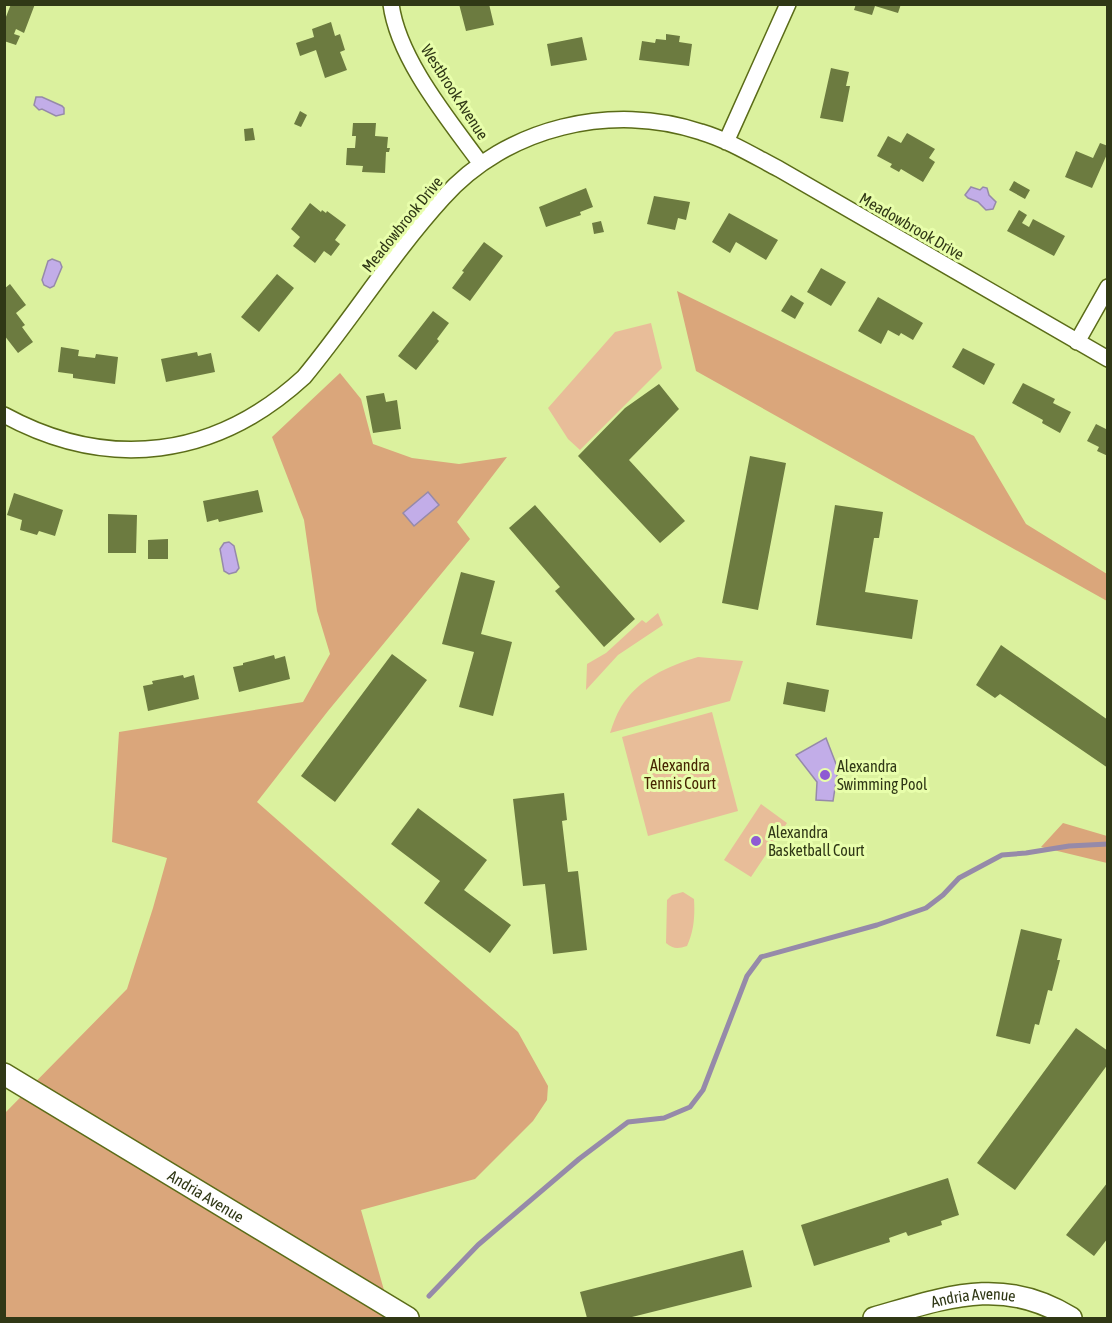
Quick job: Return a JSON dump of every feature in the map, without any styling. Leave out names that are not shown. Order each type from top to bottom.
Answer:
[{"type":"street","name":"Westbrook Avenue","points":[[391,4],[400,37],[411,61],[481,164]]},
{"type":"street","points":[[726,142],[788,4]]},
{"type":"street","name":"Meadowbrook Drive","points":[[4,415],[46,435],[74,444],[120,450],[172,447],[203,439],[233,427],[256,415],[283,396],[304,377],[444,197],[481,164],[530,138],[556,128],[587,122],[618,120],[648,120],[702,132],[726,142],[779,170],[1107,359]]},
{"type":"street","points":[[1077,342],[1107,287]]},
{"type":"street","name":"Andria Avenue","points":[[4,1074],[408,1318]]},
{"type":"street","name":"Andria Avenue","points":[[874,1318],[961,1294],[993,1293],[1029,1299],[1071,1318]]},
{"type":"green space","points":[[651,323],[662,368],[580,450],[568,439],[548,408],[615,332]]},
{"type":"green space","points":[[658,613],[663,625],[618,655],[586,690],[587,664],[606,653],[642,620],[646,623]]},
{"type":"green space","points":[[698,657],[743,661],[730,701],[610,733],[619,710],[628,697],[645,681],[665,669]]},
{"type":"green space","name":"Alexandra Tennis Court","points":[[712,712],[738,811],[648,836],[622,737]]},
{"type":"green space","name":"Alexandra Basketball Court","points":[[761,804],[787,823],[751,877],[724,860]]},
{"type":"green space","points":[[683,892],[694,899],[694,923],[687,946],[676,948],[666,943],[667,900],[672,895]]},
{"type":"shaded area","points":[[36,97],[42,97],[62,106],[64,114],[56,116],[42,109],[39,110],[34,105]]},
{"type":"shaded area","points":[[971,187],[980,190],[983,187],[987,188],[989,195],[996,202],[993,209],[986,210],[978,202],[965,195]]},
{"type":"shaded area","points":[[52,259],[60,262],[62,267],[54,286],[50,288],[44,285],[42,280],[48,261]]},
{"type":"shaded area","points":[[677,291],[974,436],[1026,524],[1107,574],[1107,601],[696,371]]},
{"type":"shaded area","points":[[340,373],[361,399],[373,444],[412,458],[459,464],[507,457],[457,522],[470,539],[328,711],[257,802],[518,1032],[548,1086],[547,1100],[533,1121],[475,1179],[361,1210],[392,1318],[5,1318],[4,1114],[127,989],[167,858],[112,842],[119,732],[303,702],[330,654],[317,611],[304,520],[272,437]]},
{"type":"shaded area","points":[[428,492],[439,505],[414,526],[403,513]]},
{"type":"shaded area","points":[[229,542],[234,546],[239,568],[236,572],[229,574],[224,571],[220,549],[224,543]]},
{"type":"shaded area","name":"Alexandra Swimming Pool","points":[[826,738],[838,769],[833,801],[816,800],[817,782],[796,755]]},
{"type":"shaded area","points":[[1063,823],[1107,836],[1107,863],[1041,847]]},
{"type":"building","points":[[11,4],[35,4],[24,33],[16,29],[14,34],[20,36],[16,45],[4,41],[4,22]]},
{"type":"building","points":[[459,4],[489,4],[494,25],[466,31]]},
{"type":"building","points":[[856,4],[901,4],[898,13],[875,6],[872,15],[854,10]]},
{"type":"building","points":[[331,22],[335,36],[340,34],[345,50],[340,52],[347,70],[325,78],[316,50],[300,56],[296,43],[314,37],[312,29]]},
{"type":"building","points":[[666,34],[680,36],[679,42],[692,44],[689,66],[639,60],[642,41],[655,43],[656,39],[666,40]]},
{"type":"building","points":[[582,37],[587,60],[551,66],[547,44]]},
{"type":"building","points":[[831,68],[849,72],[846,86],[850,86],[843,122],[820,118]]},
{"type":"building","points":[[300,111],[307,115],[301,127],[294,124]]},
{"type":"building","points":[[353,123],[376,123],[375,136],[388,137],[387,148],[390,148],[389,152],[386,152],[385,173],[362,172],[363,166],[346,165],[347,148],[355,148],[356,136],[352,136]]},
{"type":"building","points":[[253,128],[255,140],[245,141],[244,129]]},
{"type":"building","points":[[907,133],[935,149],[929,158],[935,162],[923,182],[901,169],[899,172],[890,167],[892,164],[877,156],[888,136],[901,143]]},
{"type":"building","points":[[1100,143],[1108,146],[1108,152],[1092,188],[1065,177],[1076,151],[1093,158]]},
{"type":"building","points":[[1014,181],[1030,190],[1025,199],[1009,190]]},
{"type":"building","points":[[586,188],[593,207],[580,212],[581,215],[546,227],[539,207]]},
{"type":"building","points":[[654,196],[690,202],[686,220],[678,218],[675,230],[647,224]]},
{"type":"building","points":[[310,203],[321,212],[322,210],[326,213],[327,211],[346,225],[335,240],[340,244],[331,256],[324,251],[315,263],[293,246],[300,237],[291,229]]},
{"type":"building","points":[[1019,210],[1027,215],[1022,223],[1029,227],[1033,219],[1065,236],[1054,256],[1007,231]]},
{"type":"building","points":[[729,213],[778,240],[766,260],[736,242],[730,253],[712,242]]},
{"type":"building","points":[[601,221],[604,232],[594,234],[592,223]]},
{"type":"building","points":[[484,242],[503,256],[470,301],[452,288]]},
{"type":"building","points":[[821,268],[846,282],[831,306],[807,292]]},
{"type":"building","points":[[277,274],[294,288],[259,332],[241,317]]},
{"type":"building","points":[[10,284],[26,305],[16,313],[25,325],[22,327],[33,342],[18,353],[4,335],[4,289]]},
{"type":"building","points":[[791,295],[804,303],[795,319],[781,311]]},
{"type":"building","points":[[878,297],[923,323],[913,340],[901,333],[899,336],[888,330],[881,344],[858,331]]},
{"type":"building","points":[[433,311],[449,323],[437,339],[439,341],[416,370],[398,356]]},
{"type":"building","points":[[61,347],[79,350],[78,356],[95,358],[96,354],[118,357],[115,384],[73,378],[73,374],[58,372]]},
{"type":"building","points":[[963,348],[995,364],[984,385],[952,367]]},
{"type":"building","points":[[197,352],[198,356],[211,353],[215,372],[166,382],[161,359]]},
{"type":"building","points":[[1023,383],[1055,399],[1053,403],[1071,412],[1060,433],[1042,423],[1043,420],[1012,403]]},
{"type":"building","points":[[659,384],[679,409],[629,460],[685,521],[660,543],[578,456],[625,408]]},
{"type":"building","points":[[384,393],[386,402],[397,400],[401,429],[373,433],[366,396]]},
{"type":"building","points":[[1096,424],[1108,430],[1108,456],[1097,451],[1099,447],[1087,441]]},
{"type":"building","points":[[750,456],[786,463],[758,610],[722,603]]},
{"type":"building","points":[[258,490],[263,512],[219,522],[218,519],[207,522],[203,501]]},
{"type":"building","points":[[14,493],[63,510],[55,536],[39,531],[37,535],[20,530],[22,520],[7,515]]},
{"type":"building","points":[[535,505],[635,619],[604,647],[555,591],[560,587],[509,528]]},
{"type":"building","points":[[835,505],[883,512],[879,538],[874,538],[865,592],[918,600],[912,639],[816,625]]},
{"type":"building","points":[[108,514],[137,515],[136,553],[108,553]]},
{"type":"building","points":[[168,539],[168,559],[148,559],[148,540]]},
{"type":"building","points":[[461,572],[495,581],[481,634],[512,642],[493,716],[459,707],[474,652],[442,644]]},
{"type":"building","points":[[1001,645],[1108,720],[1108,768],[1000,694],[995,698],[976,685]]},
{"type":"building","points":[[392,654],[427,680],[335,802],[301,776]]},
{"type":"building","points":[[274,655],[275,659],[285,656],[290,679],[239,692],[233,667]]},
{"type":"building","points":[[183,675],[184,678],[194,675],[199,699],[148,711],[143,686],[153,684],[152,681]]},
{"type":"building","points":[[787,682],[829,690],[825,712],[783,704]]},
{"type":"building","points":[[564,793],[567,820],[562,821],[568,872],[578,871],[587,950],[553,954],[545,884],[523,886],[513,799]]},
{"type":"building","points":[[418,808],[487,860],[464,890],[511,925],[490,953],[424,903],[440,881],[391,844]]},
{"type":"building","points":[[1021,929],[1062,939],[1057,960],[1060,960],[1052,991],[1048,990],[1039,1025],[1035,1024],[1030,1044],[996,1036]]},
{"type":"building","points":[[1076,1028],[1108,1051],[1108,1064],[1015,1190],[977,1163]]},
{"type":"building","points":[[948,1178],[959,1215],[941,1221],[942,1225],[908,1236],[906,1232],[889,1238],[890,1242],[814,1266],[801,1225]]},
{"type":"building","points":[[1108,1182],[1108,1238],[1094,1256],[1066,1235]]},
{"type":"building","points":[[743,1250],[752,1287],[628,1318],[587,1318],[580,1292]]},
{"type":"waterway","points":[[429,1296],[478,1245],[579,1159],[628,1122],[664,1118],[690,1107],[703,1090],[747,976],[761,957],[877,925],[926,908],[943,895],[959,878],[1002,855],[1069,846],[1108,844]]},
{"type":"place","name":"Alexandra Swimming Pool","points":[[825,775]]},
{"type":"place","name":"Alexandra Basketball Court","points":[[756,841]]}]
